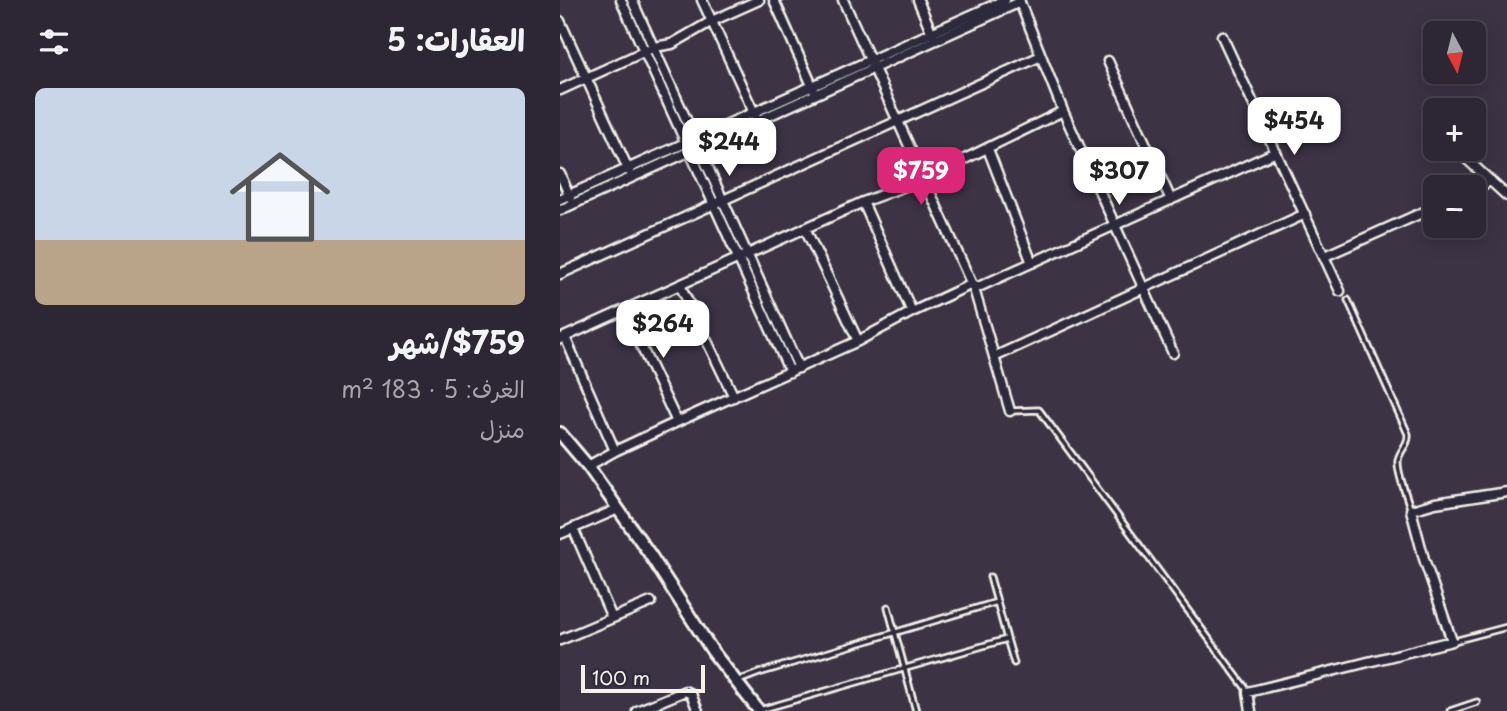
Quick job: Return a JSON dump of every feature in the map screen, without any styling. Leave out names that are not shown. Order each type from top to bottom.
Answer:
[{"type":"street","points":[[621,0],[738,258],[795,370]]},
{"type":"street","points":[[632,0],[748,254],[795,370]]},
{"type":"street","points":[[702,0],[756,116]]},
{"type":"street","points":[[560,90],[644,51],[671,44],[712,20],[759,0]]},
{"type":"street","points":[[774,0],[814,90]]},
{"type":"street","points":[[843,0],[973,287],[1010,411]]},
{"type":"street","points":[[918,0],[934,37]]},
{"type":"street","points":[[934,37],[1005,0]]},
{"type":"street","points":[[560,199],[685,142],[756,116],[1020,1],[1063,111],[1173,353]]},
{"type":"street","points":[[560,21],[632,177]]},
{"type":"street","points":[[1222,36],[1340,291]]},
{"type":"street","points":[[560,274],[1041,56]]},
{"type":"street","points":[[1108,61],[1171,200]]},
{"type":"street","points":[[615,451],[562,338],[863,202],[925,179],[1063,111]]},
{"type":"street","points":[[560,210],[699,147],[756,116]]},
{"type":"street","points":[[988,149],[1032,263]]},
{"type":"street","points":[[588,466],[677,422],[858,341],[912,312],[1032,263],[1276,152]]},
{"type":"street","points":[[1469,161],[1507,195]]},
{"type":"street","points":[[560,174],[574,204]]},
{"type":"street","points":[[1486,183],[1491,181]]},
{"type":"street","points":[[863,202],[912,312]]},
{"type":"street","points":[[1325,256],[1423,212]]},
{"type":"street","points":[[994,357],[1305,214]]},
{"type":"street","points":[[805,228],[858,341]]},
{"type":"street","points":[[680,285],[734,397]]},
{"type":"street","points":[[624,310],[677,422]]},
{"type":"street","points":[[560,433],[588,466],[649,553],[713,652],[759,711]]},
{"type":"street","points":[[1251,711],[1248,692],[1452,641],[1424,559],[1411,510],[1435,503],[1507,492]]},
{"type":"street","points":[[560,534],[618,509]]},
{"type":"street","points":[[573,528],[612,618]]},
{"type":"street","points":[[560,640],[651,602]]},
{"type":"street","points":[[637,711],[685,691],[691,694],[698,711]]},
{"type":"lane","points":[[1348,300],[1408,434],[1408,442],[1399,456],[1398,465],[1411,510]]},
{"type":"lane","points":[[1010,411],[1039,410],[1248,692]]},
{"type":"lane","points":[[990,577],[1014,663]]},
{"type":"lane","points":[[736,682],[997,602]]},
{"type":"lane","points":[[888,607],[916,711]]},
{"type":"lane","points":[[1452,641],[1507,627]]},
{"type":"lane","points":[[759,711],[1007,639]]},
{"type":"lane","points":[[1450,711],[1477,702]]}]
